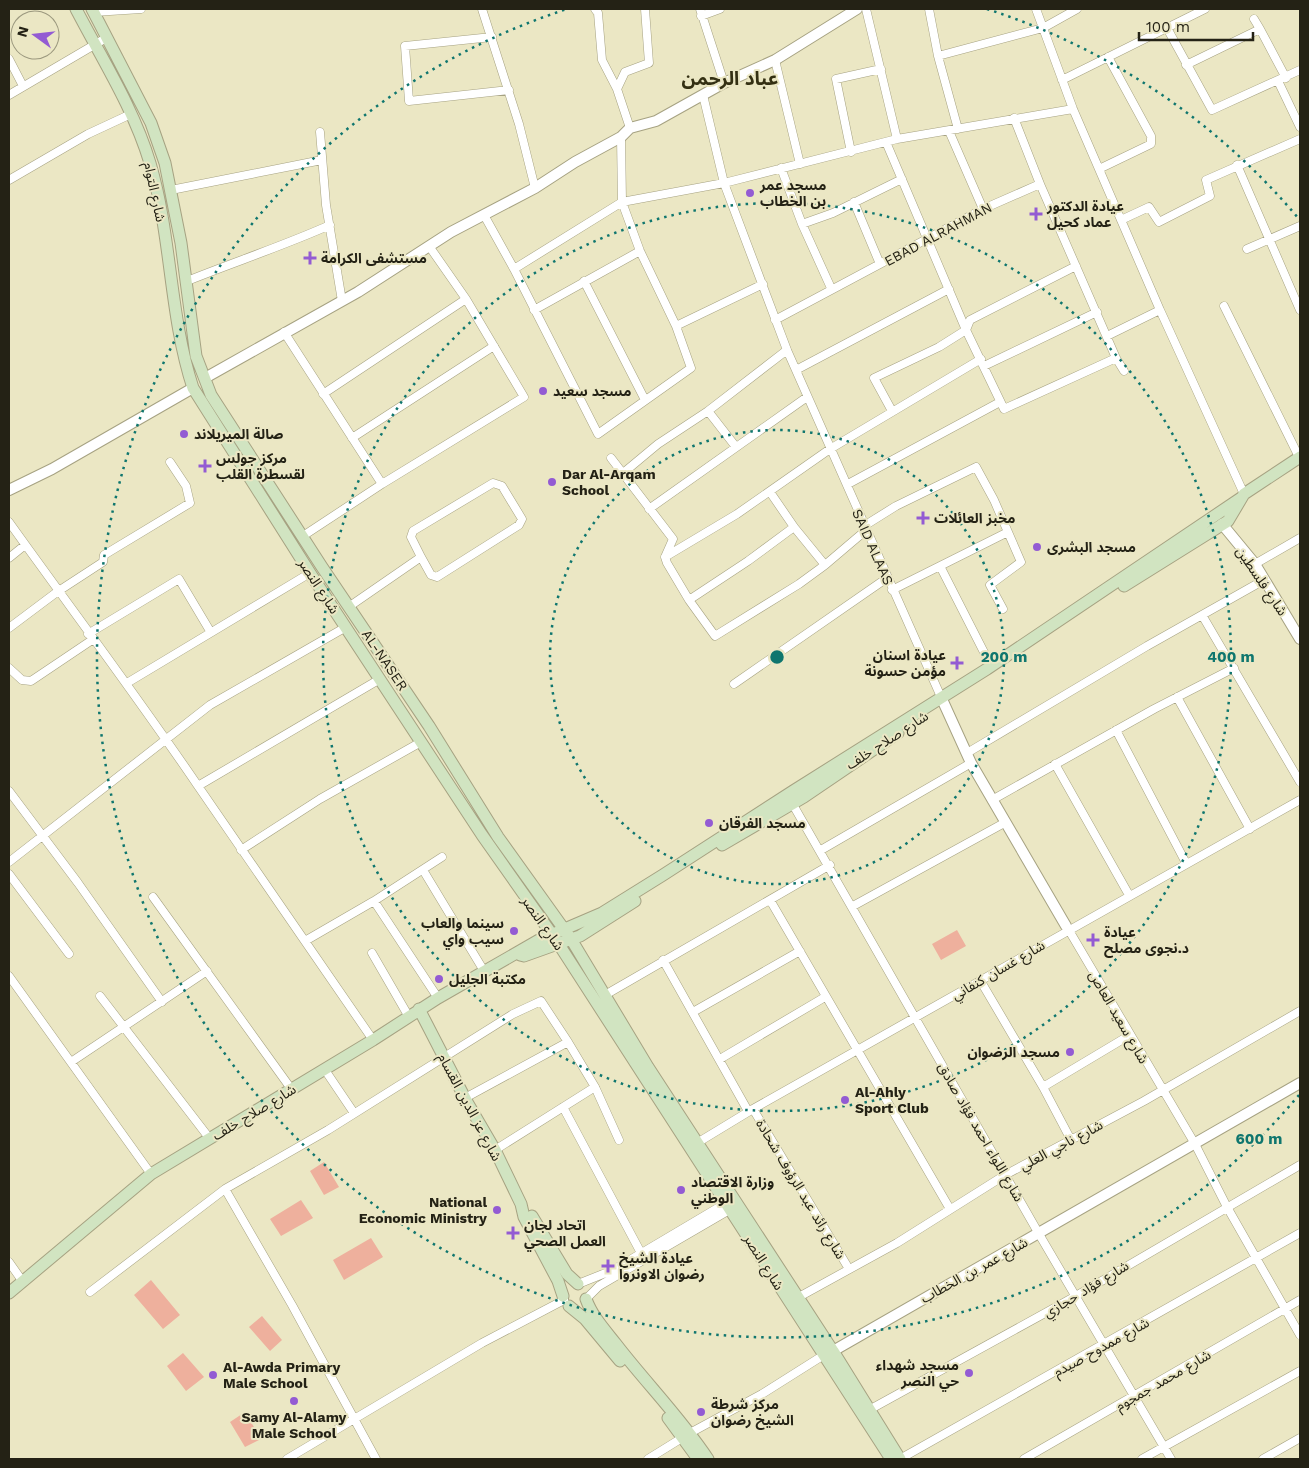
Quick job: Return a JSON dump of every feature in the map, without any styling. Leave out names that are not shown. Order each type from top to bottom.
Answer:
[{"type":"main road","name":"شارع التوام","points":[[76,9],[131,114],[151,165],[167,244],[185,365],[193,388]]},
{"type":"main road","name":"شارع التوام","points":[[93,10],[151,123],[165,162],[187,282],[196,356],[205,378]]},
{"type":"main road","name":"AL-NASER","points":[[205,378],[211,395],[429,726],[498,837],[571,939]]},
{"type":"main road","name":"شارع النصر","points":[[193,388],[310,573],[482,835],[555,939],[729,1206],[828,1353],[869,1410],[900,1459]]},
{"type":"main road","name":"شارع صلاح خلف","points":[[9,1293],[152,1174],[484,971],[555,939],[571,939],[580,936],[614,916],[680,871],[792,803],[1300,457]]},
{"type":"main road","name":"شارع صلاح خلف","points":[[555,939],[564,928],[602,913],[1228,521],[1242,496]]},
{"type":"main road","name":"شارع النصر","points":[[571,939],[648,1067],[797,1298],[891,1459]]},
{"type":"main road","name":"شارع عز الدين القسام","points":[[419,1009],[443,1058],[495,1150],[521,1204],[524,1217],[558,1281],[566,1301],[585,1319],[708,1459]]},
{"type":"main road","name":"شارع عز الدين القسام","points":[[521,1204],[529,1211],[568,1274],[578,1284]]},
{"type":"main road","points":[[578,1284],[586,1292],[586,1299],[580,1305],[566,1301],[568,1286],[578,1284]]},
{"type":"main road","name":"شارع عز الدين القسام","points":[[586,1299],[591,1311],[625,1358],[686,1435],[698,1459]]},
{"type":"street","points":[[93,10],[141,9]]},
{"type":"street","points":[[482,9],[509,90],[535,188]]},
{"type":"street","points":[[595,9],[602,60],[617,89],[630,128]]},
{"type":"street","points":[[617,89],[625,72],[649,63],[645,9]]},
{"type":"street","points":[[720,9],[701,12],[724,84]]},
{"type":"street","points":[[9,490],[52,468],[193,388],[205,378],[342,301],[429,246],[535,188],[575,162],[621,137],[630,128],[656,121],[724,84],[775,60],[857,9]]},
{"type":"street","points":[[866,9],[897,139]]},
{"type":"street","points":[[928,9],[938,56],[958,129]]},
{"type":"street","points":[[1036,9],[1073,109],[1242,496]]},
{"type":"street","points":[[938,56],[1042,28],[1077,9]]},
{"type":"street","points":[[1062,80],[1205,9]]},
{"type":"street","points":[[1254,19],[1286,78]]},
{"type":"street","points":[[1167,28],[1212,110],[1300,70]]},
{"type":"street","points":[[1186,65],[1260,29]]},
{"type":"street","points":[[492,37],[405,46],[409,101],[509,90]]},
{"type":"street","points":[[9,95],[106,38]]},
{"type":"street","points":[[1099,169],[1151,144],[1151,136],[1108,57]]},
{"type":"street","points":[[9,59],[23,86]]},
{"type":"street","points":[[775,60],[800,164]]},
{"type":"street","points":[[851,152],[836,80],[881,69]]},
{"type":"street","points":[[1278,81],[1300,127]]},
{"type":"street","name":"SAID ALAAS","points":[[703,95],[724,183],[786,350],[830,449],[848,484],[864,528],[942,701]]},
{"type":"street","points":[[514,269],[622,202],[724,183],[897,139],[1073,109]]},
{"type":"street","points":[[9,180],[88,134],[131,114]]},
{"type":"street","points":[[1014,118],[1040,184],[1116,358],[1124,371]]},
{"type":"street","points":[[950,131],[983,209]]},
{"type":"street","points":[[320,132],[330,225],[342,301]]},
{"type":"street","points":[[484,215],[514,269],[598,434],[691,368],[676,326],[640,251],[622,202],[621,137]]},
{"type":"street","points":[[1121,220],[1149,207],[1158,222],[1210,196],[1206,180],[1300,139]]},
{"type":"street","points":[[886,142],[966,330],[1004,409],[1116,358]]},
{"type":"street","points":[[171,190],[322,160]]},
{"type":"street","points":[[1237,165],[1300,310]]},
{"type":"street","points":[[781,168],[802,224],[831,288]]},
{"type":"street","points":[[802,224],[902,179]]},
{"type":"street","name":"EBAD ALRAHMAN","points":[[775,320],[831,288],[983,209],[1040,184]]},
{"type":"street","points":[[854,202],[880,264]]},
{"type":"street","points":[[187,282],[256,253],[280,247],[330,225]]},
{"type":"street","points":[[1247,249],[1300,226]]},
{"type":"street","points":[[303,536],[382,484],[524,397],[466,299],[429,246]]},
{"type":"street","points":[[534,310],[640,251]]},
{"type":"street","points":[[892,412],[874,378],[939,347],[966,330],[970,320],[1076,266]]},
{"type":"street","points":[[584,281],[645,400]]},
{"type":"street","points":[[676,326],[763,284]]},
{"type":"street","points":[[796,370],[949,289]]},
{"type":"street","points":[[323,394],[466,299]]},
{"type":"street","points":[[1224,306],[1300,457]]},
{"type":"street","points":[[1107,336],[1160,310]]},
{"type":"street","points":[[665,556],[737,514],[830,449],[892,412],[983,363],[1096,312]]},
{"type":"street","points":[[284,332],[382,484]]},
{"type":"street","points":[[352,438],[494,346]]},
{"type":"street","points":[[622,474],[658,444],[708,411],[786,350]]},
{"type":"street","points":[[648,509],[807,398]]},
{"type":"street","points":[[848,484],[1000,402]]},
{"type":"street","points":[[708,411],[736,447]]},
{"type":"street","points":[[611,458],[648,509],[673,539],[665,556]]},
{"type":"street","points":[[9,628],[57,592],[103,562],[104,555],[190,503],[186,486],[170,462]]},
{"type":"street","points":[[665,556],[689,600],[715,636],[799,584],[825,565],[864,528],[896,506],[976,467],[994,500],[1021,562],[990,585],[1003,609]]},
{"type":"street","points":[[493,483],[502,486],[522,519],[519,525],[437,577],[431,575],[421,557],[411,537],[413,531],[493,483]]},
{"type":"street","points":[[770,492],[794,527],[825,565]]},
{"type":"street","points":[[9,522],[57,592],[127,683],[373,1040]]},
{"type":"street","name":"شارع فلسطين","points":[[1222,524],[1255,564],[1300,639]]},
{"type":"street","points":[[689,600],[794,527]]},
{"type":"street","points":[[892,590],[1008,532]]},
{"type":"street","points":[[1255,564],[1300,538]]},
{"type":"street","points":[[9,558],[25,545]]},
{"type":"street","points":[[350,606],[421,557]]},
{"type":"street","points":[[940,566],[991,666]]},
{"type":"street","points":[[127,683],[210,631],[310,573]]},
{"type":"street","points":[[734,684],[887,578]]},
{"type":"street","points":[[9,668],[22,680],[31,681],[90,637],[179,579],[210,631]]},
{"type":"street","points":[[821,850],[1202,615],[1264,580]]},
{"type":"street","points":[[1202,615],[1300,782]]},
{"type":"street","points":[[9,862],[210,705],[346,627]]},
{"type":"street","points":[[992,800],[1116,730],[1234,668]]},
{"type":"street","points":[[198,786],[380,679]]},
{"type":"street","points":[[1177,697],[1250,829]]},
{"type":"street","name":"شارع سعيد العاص","points":[[942,701],[969,758],[992,800],[1195,1144],[1226,1207],[1300,1334]]},
{"type":"street","points":[[1116,730],[1186,863]]},
{"type":"street","points":[[241,850],[320,799],[421,742]]},
{"type":"street","points":[[1055,764],[1129,896]]},
{"type":"street","points":[[9,791],[42,838],[78,883],[162,1002]]},
{"type":"street","name":"شارع غسان كنفاني","points":[[698,1143],[751,1110],[916,1017],[1067,928],[1129,896],[1300,800]]},
{"type":"street","name":"شارع اللواء احمد فؤاد صادق","points":[[792,803],[830,865],[1039,1234],[1172,1459]]},
{"type":"street","points":[[853,906],[1006,822]]},
{"type":"street","points":[[305,941],[374,901],[442,857]]},
{"type":"street","points":[[605,995],[830,865]]},
{"type":"street","points":[[423,870],[484,971]]},
{"type":"street","points":[[9,874],[69,954]]},
{"type":"street","points":[[153,897],[292,1090]]},
{"type":"street","points":[[770,900],[950,1209]]},
{"type":"street","points":[[374,901],[438,998]]},
{"type":"street","points":[[693,1012],[800,950]]},
{"type":"street","points":[[372,953],[409,1016]]},
{"type":"street","name":"شارع رائد عبد الرؤوف شحادة","points":[[663,960],[720,1059],[849,1269]]},
{"type":"street","points":[[71,1062],[207,971]]},
{"type":"street","points":[[9,976],[152,1174]]},
{"type":"street","points":[[980,980],[1043,1087],[1071,1140]]},
{"type":"street","points":[[100,996],[210,1139]]},
{"type":"street","points":[[720,1059],[825,997]]},
{"type":"street","points":[[90,1292],[225,1190],[328,1130],[513,1014],[541,1001],[595,1087],[620,1140]]},
{"type":"street","name":"شارع ناجي العلي","points":[[797,1298],[897,1243],[1005,1175],[1162,1090],[1300,1011]]},
{"type":"street","points":[[1043,1087],[1130,1035]]},
{"type":"street","points":[[465,1098],[568,1042]]},
{"type":"street","points":[[324,1070],[354,1113]]},
{"type":"street","name":"شارع عمر بن الخطاب","points":[[648,1459],[686,1435],[762,1394],[828,1353],[1300,1083]]},
{"type":"street","points":[[495,1150],[595,1087]]},
{"type":"street","points":[[563,1107],[640,1253]]},
{"type":"street","name":"شارع فؤاد حجازي","points":[[869,1410],[1076,1296],[1300,1165]]},
{"type":"street","points":[[225,1190],[356,1420],[376,1459]]},
{"type":"street","points":[[578,1284],[613,1270],[640,1253],[729,1206]]},
{"type":"street","points":[[586,1299],[599,1286],[729,1206]]},
{"type":"street","name":"شارع ممدوح صيدم","points":[[900,1459],[1104,1346],[1300,1233]]},
{"type":"street","points":[[9,1262],[23,1282]]},
{"type":"street","name":"شارع محمد جمجوم","points":[[1024,1459],[1135,1397],[1300,1300]]},
{"type":"street","points":[[287,1459],[356,1420],[482,1343],[566,1301]]},
{"type":"street","points":[[1142,1459],[1300,1371]]},
{"type":"street","points":[[1263,1459],[1300,1438]]},
{"type":"shaded area","points":[[957,930],[966,946],[941,960],[932,944]]},
{"type":"shaded area","points":[[324,1162],[339,1187],[324,1195],[310,1171]]},
{"type":"shaded area","points":[[301,1200],[313,1218],[281,1236],[270,1219]]},
{"type":"shaded area","points":[[371,1238],[383,1257],[344,1280],[333,1260]]},
{"type":"shaded area","points":[[151,1280],[180,1315],[163,1329],[134,1295]]},
{"type":"shaded area","points":[[262,1316],[282,1340],[270,1351],[249,1327]]},
{"type":"shaded area","points":[[183,1353],[204,1377],[186,1391],[167,1366]]},
{"type":"shaded area","points":[[245,1412],[261,1439],[245,1447],[230,1422]]},
{"type":"place","name":"مسجد عمر بن الخطاب","points":[[750,193]]},
{"type":"place","name":"عيادة الدكتور عماد كحيل","points":[[1036,214]]},
{"type":"place","name":"مستشفى الكرامة","points":[[310,258]]},
{"type":"place","name":"مسجد سعيد","points":[[543,391]]},
{"type":"place","name":"صالة الميريلاند","points":[[184,434]]},
{"type":"place","name":"مركز جولس لقسطرة القلب","points":[[205,466]]},
{"type":"place","name":"Dar Al-Arqam School","points":[[552,482]]},
{"type":"place","name":"مخبز العائلات","points":[[923,518]]},
{"type":"place","name":"مسجد البشرى","points":[[1037,547]]},
{"type":"place","name":"عيادة اسنان مؤمن حسونة","points":[[957,663]]},
{"type":"place","name":"مسجد الفرقان","points":[[709,823]]},
{"type":"place","name":"سينما والعاب سيب واي","points":[[514,931]]},
{"type":"place","name":"عيادة د.نجوى مصلح","points":[[1093,940]]},
{"type":"place","name":"مكتبة الجليل","points":[[439,979]]},
{"type":"place","name":"مسجد الرضوان","points":[[1070,1052]]},
{"type":"place","name":"Al-Ahly Sport Club","points":[[845,1100]]},
{"type":"place","name":"وزارة الاقتصاد الوطني","points":[[681,1190]]},
{"type":"place","name":"National Economic Ministry","points":[[497,1210]]},
{"type":"place","name":"اتحاد لجان العمل الصحي","points":[[513,1233]]},
{"type":"place","name":"عيادة الشيخ رضوان الاونروا","points":[[608,1266]]},
{"type":"place","name":"مسجد شهداء حي النصر","points":[[969,1373]]},
{"type":"place","name":"Al-Awda Primary Male School","points":[[213,1375]]},
{"type":"place","name":"Samy Al-Alamy Male School","points":[[294,1401]]},
{"type":"place","name":"مركز شرطة الشيخ رضوان","points":[[701,1412]]},
{"type":"district","name":"عباد الرحمن","points":[[730,78]]}]
